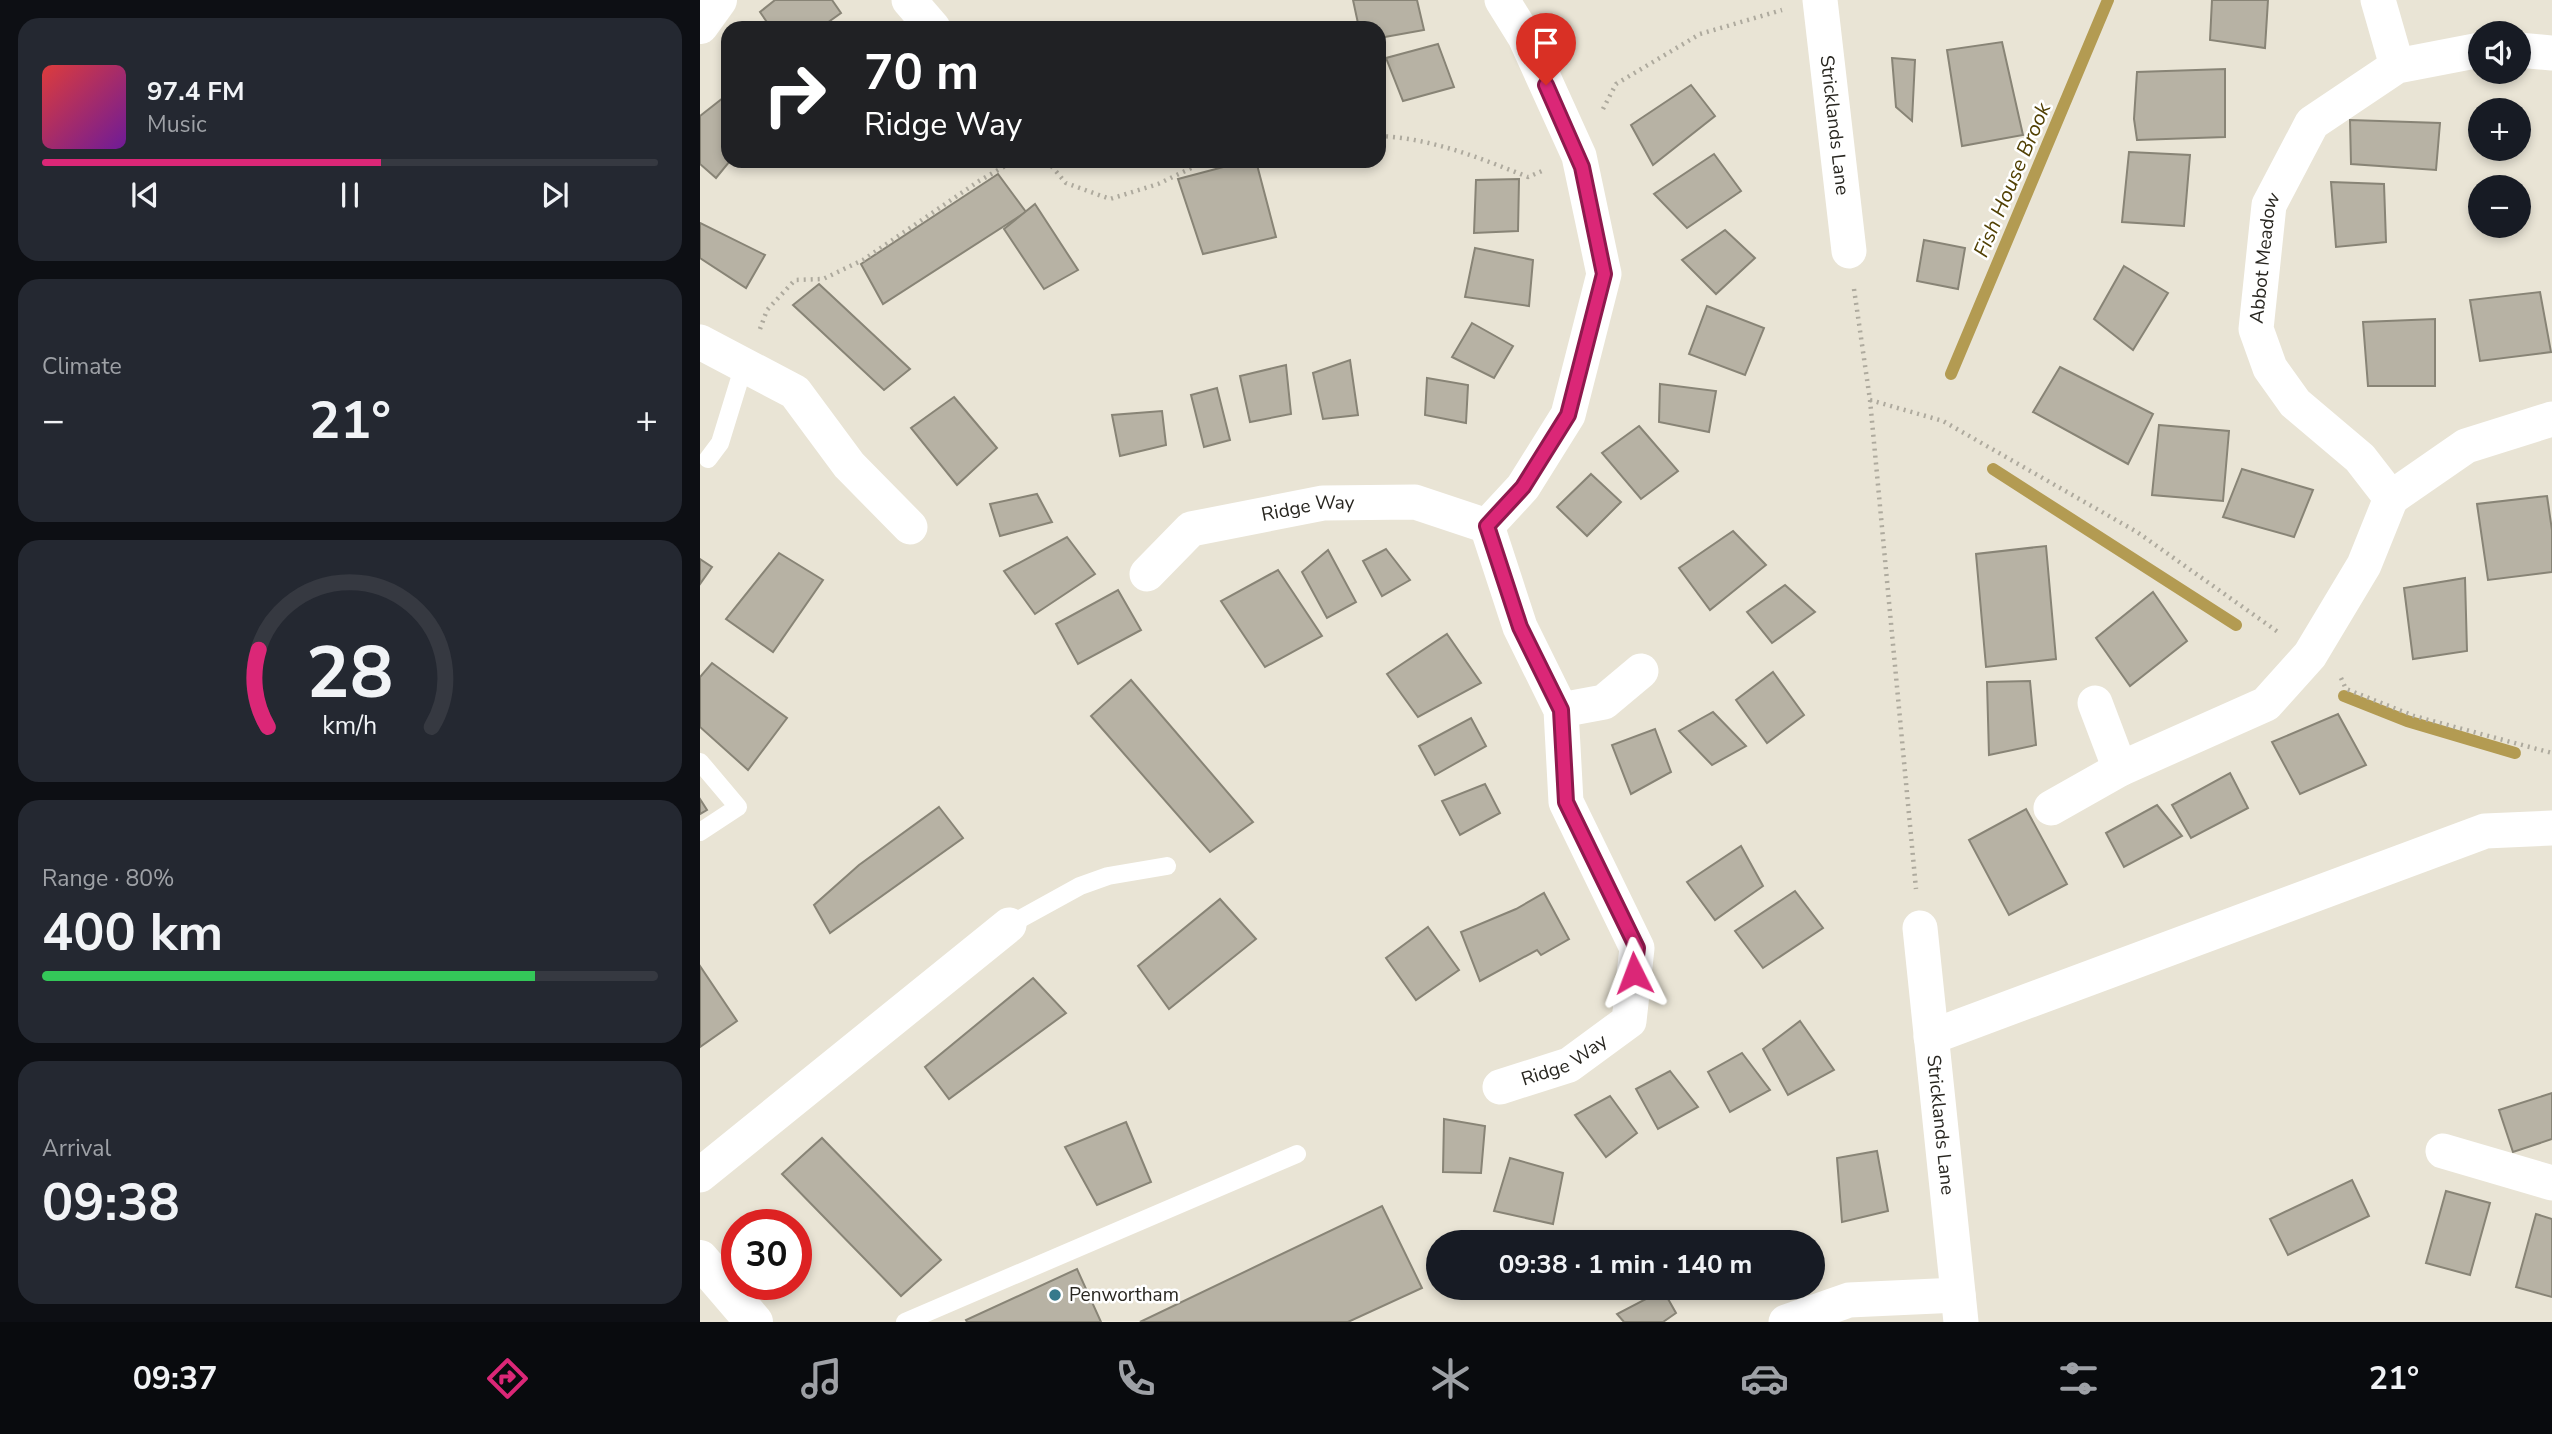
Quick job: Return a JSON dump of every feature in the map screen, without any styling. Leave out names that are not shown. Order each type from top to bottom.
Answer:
[{"type":"main road","points":[[700,25],[718,0]]},
{"type":"main road","points":[[700,1259],[754,1322]]},
{"type":"street","points":[[909,0],[927,21]]},
{"type":"street","points":[[1487,526],[1523,487],[1568,415],[1604,274],[1579,156],[1525,37],[1502,0]]},
{"type":"street","points":[[2378,0],[2397,66]]},
{"type":"street","name":"Stricklands Lane","points":[[1821,5],[1849,251]]},
{"type":"street","points":[[2531,51],[2552,53]]},
{"type":"street","name":"Abbot Meadow","points":[[2391,498],[2360,458],[2295,403],[2270,369],[2256,329],[2269,205],[2312,123],[2397,66],[2468,52]]},
{"type":"street","points":[[700,342],[795,392],[849,465],[910,527]]},
{"type":"street","points":[[2051,808],[2120,769],[2266,704],[2310,655],[2364,565],[2391,498],[2466,446],[2552,419]]},
{"type":"street","name":"Ridge Way","points":[[1147,574],[1191,529],[1323,503],[1415,502],[1487,526],[1520,627],[1561,710],[1566,802],[1637,948],[1629,1021],[1569,1065],[1500,1087]]},
{"type":"street","points":[[1561,710],[1605,702],[1642,671]]},
{"type":"street","points":[[2095,703],[2120,769]]},
{"type":"street","points":[[1931,1037],[2485,831],[2552,828]]},
{"type":"street","points":[[700,1175],[1009,925]]},
{"type":"street","name":"Stricklands Lane","points":[[1920,928],[1960,1309]]},
{"type":"street","points":[[2443,1152],[2552,1183]]},
{"type":"street","points":[[1786,1322],[1849,1300],[1960,1309]]},
{"type":"lane","points":[[708,459],[720,443],[744,365]]},
{"type":"lane","points":[[700,762],[738,807],[700,832]]},
{"type":"lane","points":[[1009,925],[1080,886],[1108,876],[1167,866]]},
{"type":"lane","points":[[905,1322],[1297,1154]]},
{"type":"path","points":[[1386,136],[1401,137],[1473,155],[1528,177],[1579,156],[1616,84],[1700,34],[1785,9],[1821,5]]},
{"type":"path","points":[[744,365],[750,357],[767,310],[795,280],[822,279],[863,260],[1002,168]]},
{"type":"path","points":[[1053,168],[1066,183],[1110,199],[1158,184],[1191,168]]},
{"type":"path","points":[[1849,251],[1870,400],[1920,928]]},
{"type":"path","points":[[1870,400],[1943,421],[2113,518],[2310,655],[2336,664],[2346,689],[2414,716],[2552,753]]},
{"type":"building","points":[[775,0],[832,0],[841,13],[830,21],[766,21],[760,12]]},
{"type":"building","points":[[1353,0],[1417,0],[1424,30],[1386,37],[1386,21],[1358,21]]},
{"type":"building","points":[[2212,0],[2268,0],[2265,48],[2210,40]]},
{"type":"building","points":[[2002,42],[2023,135],[1962,146],[1947,50]]},
{"type":"building","points":[[1438,44],[1454,87],[1403,101],[1386,58]]},
{"type":"building","points":[[1892,58],[1915,60],[1912,121],[1896,107]]},
{"type":"building","points":[[2225,69],[2225,137],[2137,140],[2134,119],[2137,72]]},
{"type":"building","points":[[1691,85],[1715,116],[1653,165],[1631,125]]},
{"type":"building","points":[[721,100],[721,168],[724,168],[716,178],[700,164],[700,116]]},
{"type":"building","points":[[2350,120],[2440,123],[2436,170],[2351,164]]},
{"type":"building","points":[[2129,152],[2190,155],[2184,226],[2122,222]]},
{"type":"building","points":[[1714,154],[1741,191],[1687,228],[1654,194]]},
{"type":"building","points":[[1220,168],[1258,168],[1276,237],[1203,254],[1178,179]]},
{"type":"building","points":[[998,174],[1026,212],[883,304],[861,264]]},
{"type":"building","points":[[1519,179],[1518,231],[1474,233],[1476,180]]},
{"type":"building","points":[[2331,182],[2384,184],[2386,242],[2336,247]]},
{"type":"building","points":[[1035,204],[1078,270],[1044,289],[1004,229]]},
{"type":"building","points":[[700,223],[765,255],[746,288],[700,258]]},
{"type":"building","points":[[1725,230],[1755,258],[1716,294],[1682,260]]},
{"type":"building","points":[[1924,240],[1965,248],[1958,289],[1917,281]]},
{"type":"building","points":[[1475,248],[1533,260],[1529,306],[1465,297]]},
{"type":"building","points":[[2124,266],[2168,293],[2133,350],[2094,319]]},
{"type":"building","points":[[819,284],[910,369],[884,390],[793,305]]},
{"type":"building","points":[[2540,292],[2551,352],[2480,361],[2470,300]]},
{"type":"building","points":[[1707,306],[1764,328],[1745,375],[1689,354]]},
{"type":"building","points":[[2435,319],[2435,386],[2368,386],[2363,322]]},
{"type":"building","points":[[1472,323],[1513,346],[1494,378],[1452,357]]},
{"type":"building","points":[[1350,360],[1358,415],[1323,419],[1313,373]]},
{"type":"building","points":[[1286,365],[1291,414],[1250,422],[1240,376]]},
{"type":"building","points":[[2060,367],[2153,414],[2128,464],[2033,412]]},
{"type":"building","points":[[1427,378],[1468,385],[1466,423],[1425,415]]},
{"type":"building","points":[[1660,384],[1716,391],[1709,432],[1659,422]]},
{"type":"building","points":[[1217,388],[1230,440],[1204,447],[1191,395]]},
{"type":"building","points":[[954,397],[997,448],[957,485],[911,428]]},
{"type":"building","points":[[1162,411],[1166,445],[1120,456],[1112,415]]},
{"type":"building","points":[[2159,425],[2229,431],[2223,501],[2152,495]]},
{"type":"building","points":[[1639,426],[1678,471],[1641,499],[1602,453]]},
{"type":"building","points":[[2242,469],[2313,490],[2294,537],[2223,517]]},
{"type":"building","points":[[1591,474],[1621,502],[1587,536],[1557,507]]},
{"type":"building","points":[[1037,494],[1052,522],[1000,536],[990,504]]},
{"type":"building","points":[[2547,496],[2552,530],[2552,572],[2488,580],[2477,504]]},
{"type":"building","points":[[1733,531],[1766,565],[1710,610],[1679,568]]},
{"type":"building","points":[[1067,537],[1095,574],[1035,614],[1004,571]]},
{"type":"building","points":[[2046,546],[2056,659],[1986,667],[1976,554]]},
{"type":"building","points":[[1386,549],[1410,580],[1382,596],[1363,561]]},
{"type":"building","points":[[1328,550],[1356,602],[1327,618],[1302,572]]},
{"type":"building","points":[[779,553],[823,580],[773,652],[726,619]]},
{"type":"building","points":[[700,559],[712,567],[700,584]]},
{"type":"building","points":[[1278,570],[1322,636],[1265,667],[1221,601]]},
{"type":"building","points":[[2465,578],[2467,651],[2413,659],[2404,588]]},
{"type":"building","points":[[1785,585],[1815,612],[1772,643],[1747,612]]},
{"type":"building","points":[[1118,590],[1141,630],[1078,664],[1056,624]]},
{"type":"building","points":[[2153,592],[2187,641],[2130,686],[2096,638]]},
{"type":"building","points":[[1447,634],[1481,683],[1418,717],[1387,674]]},
{"type":"building","points":[[712,663],[787,718],[748,770],[700,727],[700,677]]},
{"type":"building","points":[[1773,672],[1804,715],[1767,743],[1736,700]]},
{"type":"building","points":[[1131,680],[1253,822],[1210,852],[1091,716]]},
{"type":"building","points":[[2030,681],[2036,745],[1989,755],[1987,682]]},
{"type":"building","points":[[1713,712],[1746,746],[1712,765],[1679,731]]},
{"type":"building","points":[[2338,714],[2366,765],[2300,794],[2272,742]]},
{"type":"building","points":[[1471,718],[1486,746],[1435,775],[1419,746]]},
{"type":"building","points":[[1655,729],[1671,772],[1631,794],[1612,745]]},
{"type":"building","points":[[2230,773],[2248,808],[2191,838],[2172,805]]},
{"type":"building","points":[[1485,784],[1500,813],[1460,835],[1442,801]]},
{"type":"building","points":[[700,799],[707,810],[700,814]]},
{"type":"building","points":[[2157,805],[2182,836],[2124,867],[2106,833]]},
{"type":"building","points":[[939,807],[963,838],[830,933],[814,905],[859,865]]},
{"type":"building","points":[[2026,809],[2067,884],[2009,915],[1969,840]]},
{"type":"building","points":[[1741,846],[1763,886],[1715,920],[1687,882]]},
{"type":"building","points":[[1795,891],[1823,928],[1763,968],[1735,931]]},
{"type":"building","points":[[1544,893],[1569,939],[1541,955],[1537,950],[1480,981],[1461,932],[1516,909]]},
{"type":"building","points":[[1220,899],[1256,939],[1169,1009],[1138,966]]},
{"type":"building","points":[[1428,927],[1459,970],[1416,1000],[1386,958]]},
{"type":"building","points":[[700,966],[737,1021],[700,1047]]},
{"type":"building","points":[[1033,978],[1066,1013],[949,1099],[925,1067]]},
{"type":"building","points":[[1800,1021],[1834,1070],[1788,1095],[1763,1049]]},
{"type":"building","points":[[1742,1053],[1770,1090],[1730,1112],[1708,1072]]},
{"type":"building","points":[[1670,1071],[1698,1107],[1658,1129],[1636,1089]]},
{"type":"building","points":[[2552,1093],[2552,1139],[2513,1152],[2499,1110]]},
{"type":"building","points":[[1610,1096],[1637,1133],[1606,1157],[1575,1115]]},
{"type":"building","points":[[1444,1119],[1485,1126],[1481,1173],[1443,1172]]},
{"type":"building","points":[[1126,1122],[1151,1182],[1097,1205],[1065,1147]]},
{"type":"building","points":[[822,1138],[941,1260],[901,1296],[782,1174]]},
{"type":"building","points":[[1877,1151],[1888,1211],[1842,1222],[1837,1158]]},
{"type":"building","points":[[1510,1158],[1563,1173],[1553,1224],[1494,1211]]},
{"type":"building","points":[[2352,1180],[2369,1216],[2288,1255],[2270,1219]]},
{"type":"building","points":[[2446,1191],[2490,1203],[2470,1275],[2426,1263]]},
{"type":"building","points":[[1382,1206],[1422,1288],[1348,1322],[1140,1322]]},
{"type":"building","points":[[2536,1214],[2552,1219],[2552,1297],[2516,1287]]},
{"type":"building","name":"Penwortham","points":[[1077,1269],[1101,1322],[966,1320]]},
{"type":"building","points":[[1644,1300],[1669,1300],[1676,1313],[1663,1322],[1624,1322],[1617,1314]]},
{"type":"waterway","name":"Fish House Brook","points":[[1951,374],[2108,0]]},
{"type":"waterway","name":"Fish House Brook","points":[[1993,469],[2236,625]]},
{"type":"waterway","name":"Fish House Brook","points":[[2344,696],[2407,721],[2515,753]]},
{"type":"place","name":"Penwortham","points":[[1055,1295]]},
{"type":"route","points":[[1546,85],[1579,156],[1604,274],[1568,415],[1523,487],[1487,526],[1520,627],[1561,710],[1566,802],[1637,948],[1634,973]]}]
